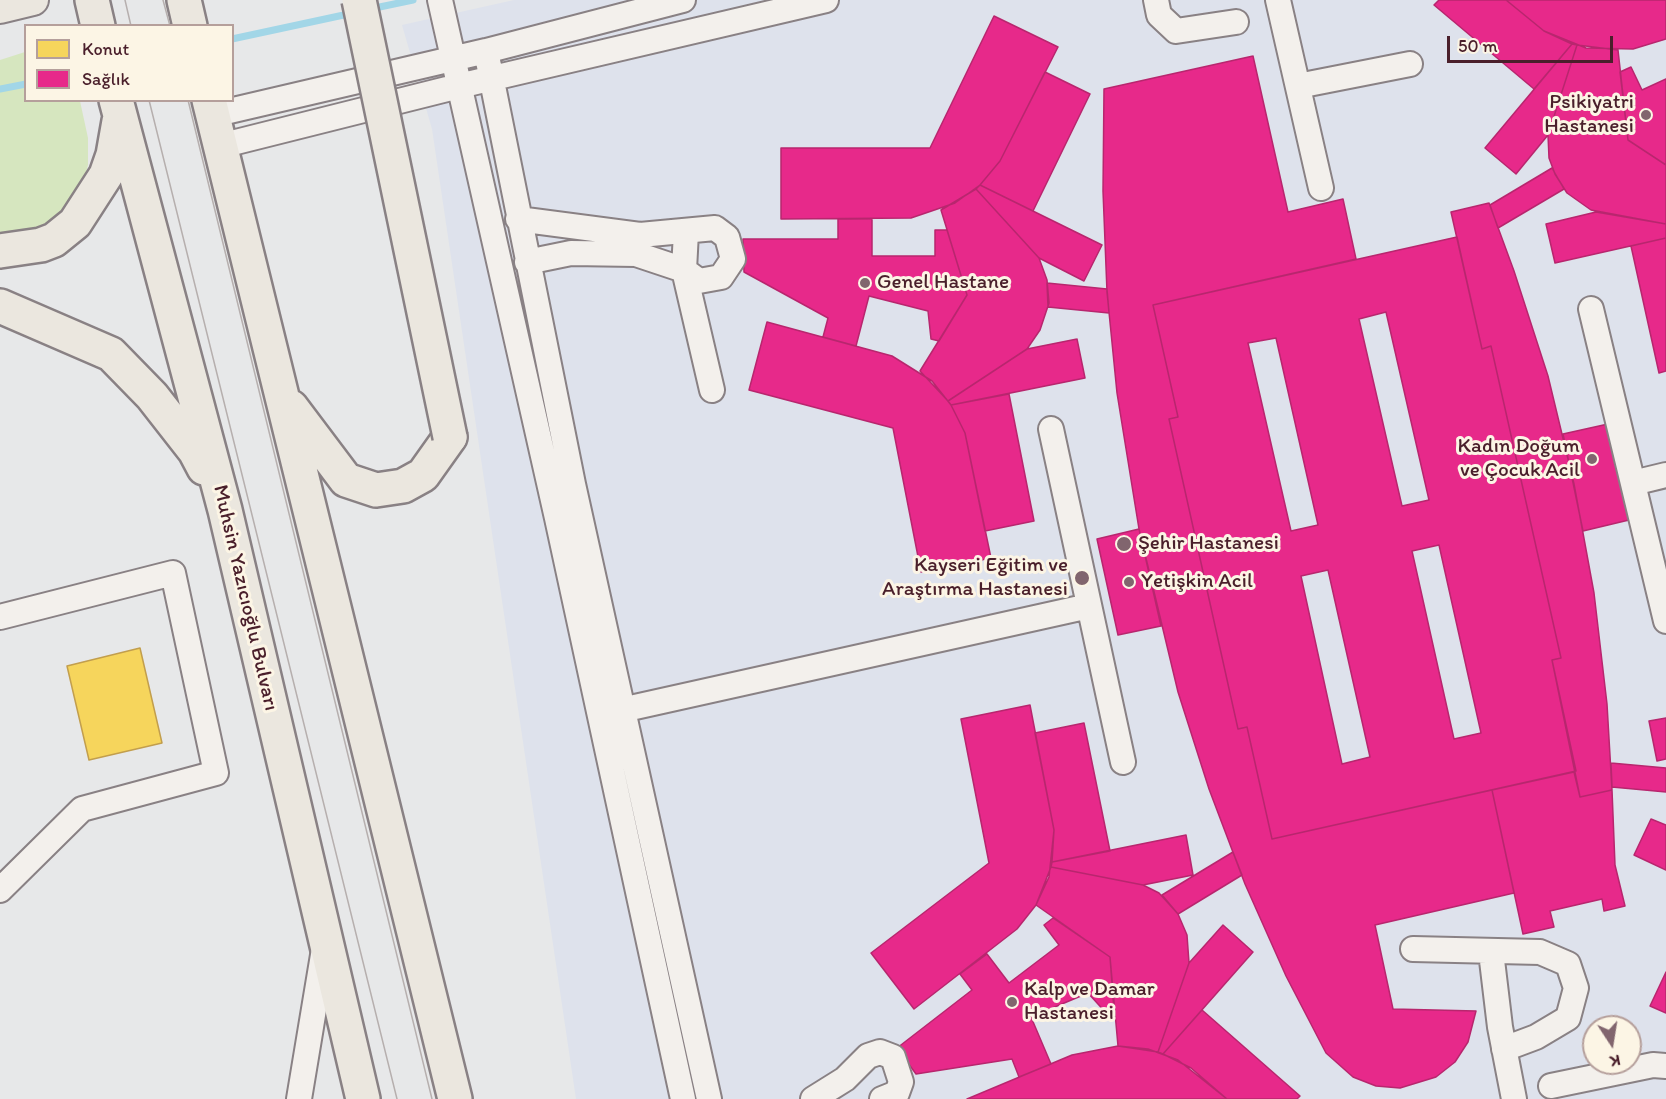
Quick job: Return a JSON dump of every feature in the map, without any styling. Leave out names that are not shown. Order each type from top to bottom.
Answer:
[{"type":"highway","points":[[92,0],[98,24]]},
{"type":"highway","points":[[184,0],[190,24]]},
{"type":"highway","points":[[282,394],[346,480],[376,490],[403,486],[423,475],[450,437],[359,0]]},
{"type":"highway","points":[[0,250],[41,245],[54,240],[75,223],[106,175],[117,134],[118,107]]},
{"type":"highway","name":"Muhsin Yazıcıoğlu Bulvarı","points":[[118,107],[225,510],[363,1099]]},
{"type":"highway","points":[[214,121],[455,1099]]},
{"type":"highway","points":[[0,306],[111,354],[152,396],[195,451],[225,510]]},
{"type":"main road","points":[[0,8],[33,0]]},
{"type":"street","points":[[214,121],[683,0]]},
{"type":"street","points":[[214,121],[459,86],[826,0]]},
{"type":"street","points":[[1156,0],[1159,15],[1176,30],[1236,22]]},
{"type":"street","points":[[1278,0],[1321,188]]},
{"type":"street","points":[[441,4],[611,712],[709,1099]]},
{"type":"street","points":[[486,51],[683,1099]]},
{"type":"street","points":[[1298,86],[1410,64]]},
{"type":"street","points":[[518,219],[640,235],[715,228],[727,237],[733,259],[722,277],[699,281],[684,270],[636,254],[571,253],[527,262]]},
{"type":"street","points":[[686,232],[684,270],[712,390]]},
{"type":"street","points":[[1591,309],[1666,621]]},
{"type":"street","points":[[1051,429],[1123,762]]},
{"type":"street","points":[[1633,483],[1666,475]]},
{"type":"street","points":[[0,616],[173,573],[216,773],[82,809],[0,890]]},
{"type":"street","points":[[611,712],[1089,606]]},
{"type":"street","points":[[299,1099],[325,938]]},
{"type":"street","points":[[1413,949],[1540,952],[1568,964],[1576,988],[1568,1018],[1536,1036],[1504,1049]]},
{"type":"street","points":[[1491,952],[1504,1049],[1514,1099]]},
{"type":"street","points":[[813,1099],[845,1079],[868,1056],[880,1052],[893,1057],[901,1082],[897,1093],[882,1099]]},
{"type":"street","points":[[1551,1086],[1653,1065],[1666,1066]]},
{"type":"shaded area","name":"Kayseri Eğitim ve Araştırma Hastanesi","points":[[514,0],[1666,0],[1666,1099],[576,1099],[432,129],[402,25]]},
{"type":"green space","points":[[24,52],[24,102],[80,102],[88,138],[88,165],[82,189],[50,228],[0,240],[0,60]]},
{"type":"building: Konut","points":[[140,648],[162,743],[89,760],[67,666]]},
{"type":"building: Sağlık","points":[[1439,0],[1506,0],[1544,31],[1572,44],[1534,89],[1434,5]]},
{"type":"building: Sağlık","points":[[1506,0],[1666,0],[1666,39],[1633,49],[1586,48],[1544,31]]},
{"type":"building: Sağlık","points":[[994,16],[1058,47],[1000,161],[980,185],[955,203],[911,218],[781,219],[781,148],[930,148]]},
{"type":"building: Sağlık","points":[[1572,44],[1577,45],[1548,135],[1516,174],[1485,148]]},
{"type":"building: Sağlık","points":[[1577,45],[1618,50],[1628,140],[1666,165],[1666,224],[1591,210],[1567,193],[1555,174],[1549,158],[1548,135]]},
{"type":"building: Sağlık","points":[[1253,56],[1288,212],[1343,199],[1356,259],[1153,305],[1178,417],[1169,419],[1238,729],[1247,727],[1272,839],[1492,790],[1514,893],[1375,925],[1393,1009],[1476,1011],[1468,1042],[1455,1062],[1436,1077],[1400,1088],[1376,1086],[1353,1077],[1326,1053],[1286,976],[1245,884],[1209,789],[1178,692],[1139,529],[1117,393],[1107,292],[1103,191],[1104,89]]},
{"type":"building: Sağlık","name":"Psikiyatri Hastanesi","points":[[1631,67],[1642,90],[1666,79],[1666,165],[1628,140],[1620,72]]},
{"type":"building: Sağlık","points":[[1045,72],[1090,94],[1033,211],[980,185],[1000,161]]},
{"type":"building: Sağlık","points":[[1552,168],[1564,189],[1498,228],[1490,205]]},
{"type":"building: Sağlık","points":[[980,185],[1102,245],[1084,281],[1039,258],[976,189]]},
{"type":"building: Sağlık","points":[[976,189],[1039,258],[1047,280],[1049,303],[1040,330],[1027,349],[948,401],[920,371],[967,295],[941,210]]},
{"type":"building: Sağlık","points":[[1489,203],[1548,376],[1574,484],[1594,593],[1607,704],[1612,790],[1580,797],[1552,660],[1561,658],[1491,346],[1482,349],[1451,212]]},
{"type":"building: Sağlık","points":[[1596,212],[1666,224],[1666,238],[1555,263],[1546,224]]},
{"type":"building: Sağlık","name":"Genel Hastane","points":[[838,219],[872,219],[872,256],[935,256],[935,230],[947,230],[967,295],[939,341],[931,339],[928,311],[869,296],[856,346],[823,337],[828,318],[744,272],[743,239],[838,239]]},
{"type":"building: Sağlık","points":[[1457,237],[1482,349],[1491,346],[1561,658],[1552,660],[1576,771],[1272,839],[1247,727],[1238,729],[1169,419],[1178,417],[1153,305]],"holes":[[[1386,312],[1429,500],[1402,506],[1359,319]],[[1276,338],[1318,525],[1291,531],[1248,343]],[[1439,545],[1481,733],[1454,739],[1412,551]],[[1328,570],[1370,757],[1342,764],[1301,576]]]},
{"type":"building: Sağlık","points":[[1666,238],[1666,371],[1659,373],[1631,246]]},
{"type":"building: Sağlık","points":[[1047,283],[1107,289],[1109,313],[1048,307]]},
{"type":"building: Sağlık","points":[[767,322],[892,356],[932,381],[951,405],[965,433],[991,558],[921,572],[893,428],[749,390]]},
{"type":"building: Sağlık","points":[[1077,339],[1085,378],[951,405],[948,401],[1027,349]]},
{"type":"building: Sağlık","points":[[1009,394],[1034,521],[985,531],[965,433],[951,405]]},
{"type":"building: Sağlık","name":"Kadın Doğum ve Çocuk Acil","points":[[1608,424],[1629,520],[1583,531],[1563,434]]},
{"type":"building: Sağlık","name":"Yetişkin Acil","points":[[1139,529],[1161,626],[1118,635],[1097,539]]},
{"type":"building: Sağlık","points":[[1030,705],[1054,830],[1049,877],[1036,905],[1017,929],[914,1009],[871,953],[989,863],[961,719]]},
{"type":"building: Sağlık","points":[[1666,718],[1666,759],[1657,761],[1649,721]]},
{"type":"building: Sağlık","points":[[1084,723],[1110,851],[1052,862],[1054,830],[1035,733]]},
{"type":"building: Sağlık","points":[[1611,763],[1666,768],[1666,792],[1612,787]]},
{"type":"building: Sağlık","points":[[1574,772],[1580,797],[1612,790],[1615,865],[1625,906],[1604,911],[1602,899],[1550,911],[1554,927],[1523,934],[1492,790]]},
{"type":"building: Sağlık","points":[[1651,819],[1666,825],[1666,870],[1634,855]]},
{"type":"building: Sağlık","points":[[1186,835],[1193,875],[1143,885],[1051,867],[1052,862]]},
{"type":"building: Sağlık","points":[[1233,852],[1242,875],[1178,914],[1162,895]]},
{"type":"building: Sağlık","points":[[1051,867],[1143,885],[1159,893],[1178,914],[1187,935],[1189,963],[1158,1052],[1118,1046],[1110,957],[1036,905]]},
{"type":"building: Sağlık","name":"Kalp ve Damar Hastanesi","points":[[1053,918],[1110,957],[1114,1011],[1107,1014],[1088,993],[1031,1017],[1051,1064],[1019,1077],[1012,1059],[916,1074],[897,1048],[972,990],[960,974],[987,954],[1009,983],[1059,945],[1044,925]]},
{"type":"building: Sağlık","points":[[1223,925],[1253,952],[1163,1054],[1158,1052],[1189,963]]},
{"type":"building: Sağlık","points":[[1666,972],[1666,1013],[1650,1006]]},
{"type":"building: Sağlık","points":[[1202,1010],[1300,1096],[1297,1099],[1227,1099],[1191,1068],[1163,1054]]},
{"type":"building: Sağlık","points":[[1118,1046],[1148,1049],[1178,1060],[1227,1099],[967,1099],[1072,1055]]},
{"type":"waterway","points":[[370,9],[413,0]]},
{"type":"waterway","points":[[234,39],[353,13]]},
{"type":"waterway","points":[[0,89],[24,84]]},
{"type":"tram line","points":[[125,0],[131,24]]},
{"type":"tram line","points":[[163,0],[169,24]]},
{"type":"tram line","points":[[149,102],[397,1099]]},
{"type":"tram line","points":[[188,102],[432,1099]]},
{"type":"place","name":"Psikiyatri Hastanesi","points":[[1646,115]]},
{"type":"place","name":"Genel Hastane","points":[[865,283]]},
{"type":"place","name":"Kadın Doğum ve Çocuk Acil","points":[[1592,459]]},
{"type":"place","name":"Şehir Hastanesi","points":[[1124,544]]},
{"type":"place","name":"Kayseri Eğitim ve Araştırma Hastanesi","points":[[1082,578]]},
{"type":"place","name":"Yetişkin Acil","points":[[1129,582]]},
{"type":"place","name":"Kalp ve Damar Hastanesi","points":[[1012,1002]]}]
